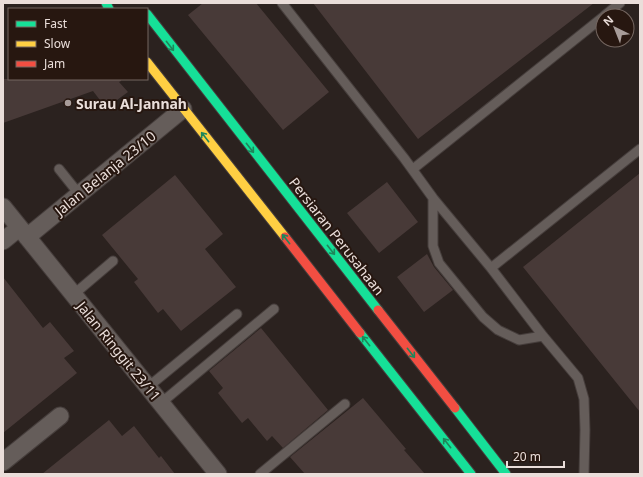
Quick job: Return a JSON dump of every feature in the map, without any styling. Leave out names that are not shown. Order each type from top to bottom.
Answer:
[{"type":"main road","name":"Persiaran Perusahaan","points":[[148,15],[506,474]]},
{"type":"main road","points":[[148,63],[471,474]]},
{"type":"street","name":"Jalan Belanja 23/10","points":[[3,241],[23,233],[80,194],[183,109]]},
{"type":"street","name":"Jalan Ringgit 23/11","points":[[3,207],[218,474]]},
{"type":"street","points":[[3,462],[60,416]]},
{"type":"lane","points":[[282,3],[413,169],[433,198],[491,268],[543,336],[578,378],[584,399],[584,474]]},
{"type":"lane","points":[[413,169],[595,23]]},
{"type":"lane","points":[[491,268],[640,149]]},
{"type":"lane","points":[[59,169],[80,194]]},
{"type":"lane","points":[[433,198],[433,246],[439,263],[483,317],[498,330],[519,340],[543,336]]},
{"type":"lane","points":[[73,295],[113,261]]},
{"type":"lane","points":[[160,403],[274,309]]},
{"type":"lane","points":[[148,387],[237,314]]},
{"type":"lane","points":[[260,474],[345,404]]},
{"type":"building","points":[[203,3],[256,3],[329,92],[283,130],[188,15]]},
{"type":"building","points":[[313,3],[594,3],[418,139]]},
{"type":"building","points":[[3,79],[121,80],[119,82],[128,92],[106,108],[93,91],[3,123]]},
{"type":"building","points":[[640,173],[640,412],[523,267]]},
{"type":"building","points":[[175,175],[223,234],[205,249],[236,287],[181,331],[163,309],[158,313],[134,282],[138,279],[102,235]]},
{"type":"building","points":[[387,182],[418,222],[379,253],[347,213]]},
{"type":"building","points":[[427,254],[434,267],[453,290],[424,312],[397,277]]},
{"type":"building","points":[[3,277],[43,328],[50,322],[74,351],[64,358],[77,373],[3,433]]},
{"type":"building","points":[[261,328],[328,410],[283,448],[272,436],[267,441],[248,418],[242,423],[218,393],[223,388],[209,371]]},
{"type":"building","points":[[363,398],[425,474],[305,474],[290,457]]},
{"type":"building","points":[[109,420],[122,436],[134,426],[159,458],[161,456],[175,474],[42,474]]},
{"type":"traffic: fast","points":[[106,3],[108,8]]},
{"type":"traffic: fast","points":[[148,15],[378,310]]},
{"type":"traffic: fast","points":[[360,333],[471,474]]},
{"type":"traffic: fast","points":[[455,408],[506,474]]},
{"type":"traffic: slow","points":[[148,63],[285,237]]},
{"type":"traffic: jam","points":[[285,237],[360,333]]},
{"type":"traffic: jam","points":[[378,310],[455,408]]},
{"type":"place","name":"Surau Al-Jannah","points":[[68,103]]}]
